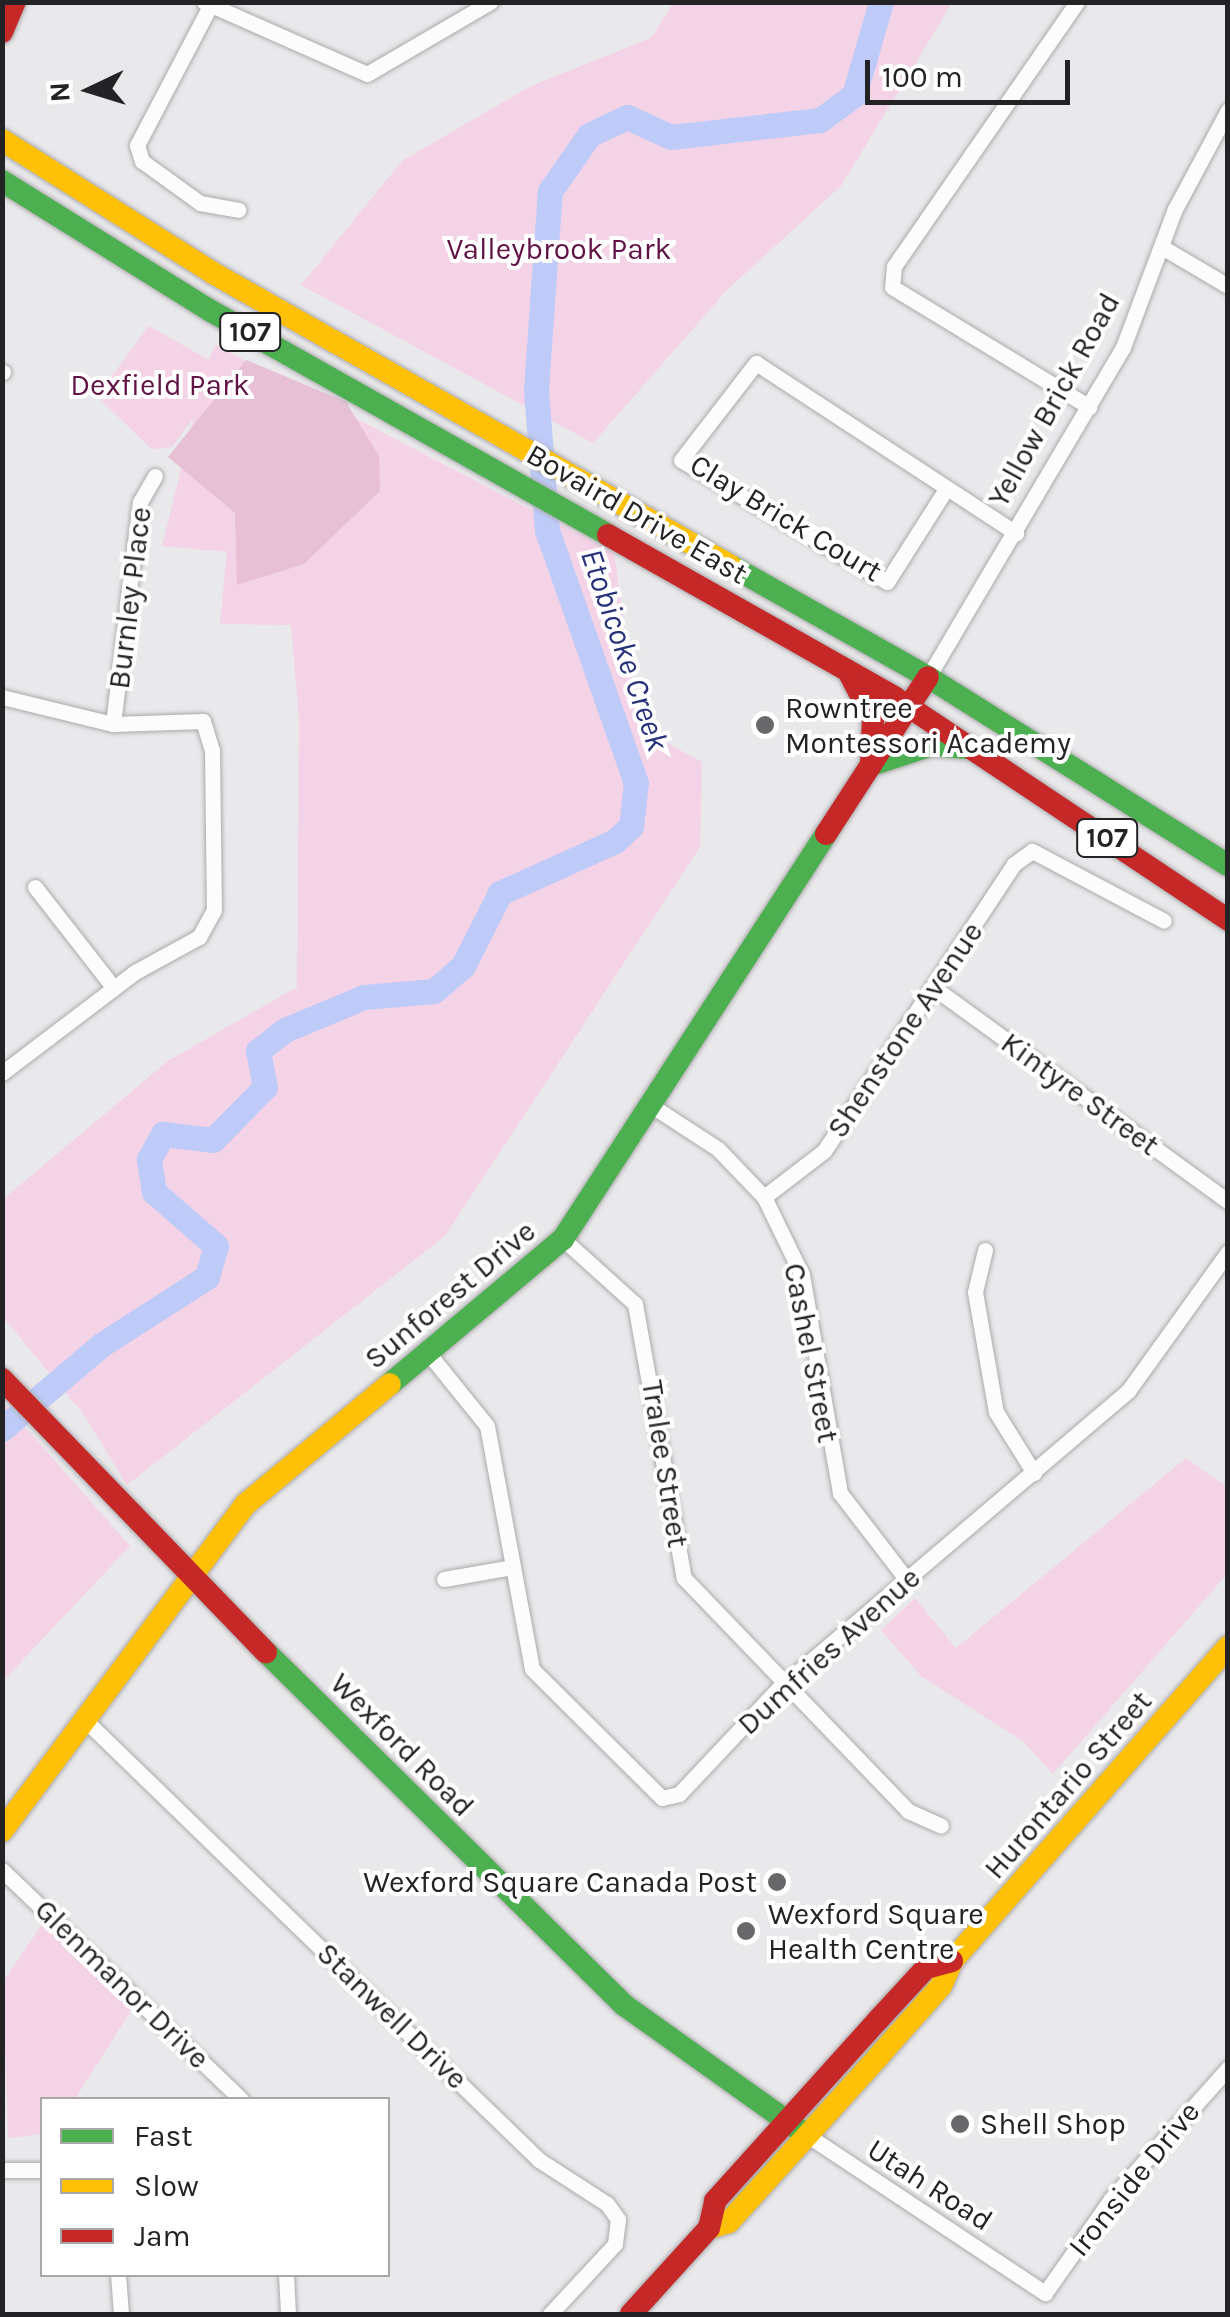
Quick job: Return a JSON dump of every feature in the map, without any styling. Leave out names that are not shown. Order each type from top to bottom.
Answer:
[{"type":"main road","points":[[2,32],[16,2]]},
{"type":"main road","name":"Bovaird Drive East","points":[[2,140],[213,273],[928,676],[1228,865]]},
{"type":"main road","name":"Bovaird Drive East","points":[[2,181],[211,311],[556,499],[842,665],[1228,920]]},
{"type":"main road","points":[[842,665],[870,709],[871,765],[932,745],[970,749]]},
{"type":"main road","name":"Yellow Brick Road","points":[[908,707],[928,676]]},
{"type":"main road","name":"Sunforest Drive","points":[[2,1830],[273,1478],[429,1354],[563,1239],[908,707]]},
{"type":"main road","points":[[1181,834],[1228,855]]},
{"type":"main road","name":"Wexford Road","points":[[2,1378],[78,1464],[193,1580],[624,2005],[788,2120]]},
{"type":"main road","name":"Hurontario Street","points":[[709,2228],[730,2222],[808,2136],[941,1986],[952,1961],[1228,1647]]},
{"type":"main road","name":"Hurontario Street","points":[[631,2314],[709,2228],[715,2201],[926,1968],[952,1961]]},
{"type":"main road","name":"Utah Road","points":[[788,2120],[808,2136]]},
{"type":"street","points":[[238,210],[200,203],[142,161],[137,145],[207,5],[367,74],[490,2]]},
{"type":"street","points":[[1077,2],[894,266],[892,287],[1088,407]]},
{"type":"street","name":"Yellow Brick Road","points":[[928,676],[1123,347],[1162,247],[1228,110]]},
{"type":"street","points":[[1162,247],[1228,286]]},
{"type":"street","name":"Clay Brick Court","points":[[946,489],[888,582],[681,460],[756,363],[1016,533]]},
{"type":"street","name":"Burnley Place","points":[[113,724],[140,502],[155,476]]},
{"type":"street","points":[[2,697],[113,724],[203,721],[212,750],[214,910],[199,937],[113,987],[2,1074]]},
{"type":"street","name":"Shenstone Avenue","points":[[764,1197],[824,1152],[933,988],[1032,851],[1164,921]]},
{"type":"street","points":[[35,886],[113,987]]},
{"type":"street","name":"Kintyre Street","points":[[933,988],[1228,1201]]},
{"type":"street","name":"Cashel Street","points":[[649,1104],[718,1148],[764,1197],[802,1275],[840,1493],[907,1580]]},
{"type":"street","name":"Tralee Street","points":[[563,1239],[635,1304],[684,1578],[780,1686],[908,1812],[942,1826]]},
{"type":"street","points":[[985,1250],[975,1292],[996,1412],[1034,1473]]},
{"type":"street","name":"Dumfries Avenue","points":[[429,1354],[488,1426],[532,1669],[662,1798],[680,1794],[780,1686],[1128,1391],[1228,1252]]},
{"type":"street","points":[[444,1579],[513,1567]]},
{"type":"street","name":"Stanwell Drive","points":[[86,1720],[539,2160],[607,2204],[618,2220],[615,2244],[550,2314]]},
{"type":"street","name":"Glenmanor Drive","points":[[2,1870],[239,2097]]},
{"type":"street","name":"Ironside Drive","points":[[1044,2293],[1125,2182],[1228,2068]]},
{"type":"street","name":"Utah Road","points":[[808,2136],[1044,2293]]},
{"type":"street","points":[[2,2170],[40,2170]]},
{"type":"street","points":[[118,2277],[122,2314]]},
{"type":"street","points":[[286,2277],[288,2314]]},
{"type":"green space","name":"Valleybrook Park","points":[[673,3],[952,3],[841,186],[727,290],[593,443],[301,285],[402,161],[529,87],[651,38]]},
{"type":"green space","name":"Dexfield Park","points":[[149,326],[209,360],[215,345],[614,553],[639,728],[702,762],[700,847],[445,1236],[127,1485],[84,1415],[3,1317],[2,1200],[168,1061],[297,987],[299,719],[291,625],[220,624],[227,552],[162,546],[194,417],[172,447],[151,449],[97,396]]},
{"type":"green space","points":[[3,1402],[130,1546],[2,1681]]},
{"type":"green space","points":[[1186,1458],[1227,1487],[1227,1574],[1053,1774],[1024,1742],[921,1676],[881,1630],[915,1598],[956,1648]]},
{"type":"green space","points":[[43,1923],[134,2006],[76,2097],[40,2097],[40,2134],[8,2138],[3,1982]]},
{"type":"shaded area","points":[[246,360],[346,402],[379,456],[380,491],[304,564],[237,585],[235,513],[168,457]]},
{"type":"waterway","name":"Etobicoke Creek","points":[[2,1429],[101,1345],[207,1277],[216,1246],[154,1192],[149,1159],[163,1134],[213,1140],[265,1087],[258,1051],[285,1030],[364,997],[434,991],[463,966],[500,893],[615,841],[631,826],[636,783],[547,530],[536,389],[550,191],[589,135],[627,117],[671,137],[820,120],[854,95],[881,2]]},
{"type":"traffic: fast","points":[[2,181],[211,311],[608,535]]},
{"type":"traffic: fast","points":[[731,566],[928,677],[1228,865]]},
{"type":"traffic: fast","points":[[871,765],[932,745],[967,748]]},
{"type":"traffic: fast","points":[[390,1384],[563,1239],[826,834]]},
{"type":"traffic: fast","points":[[266,1652],[624,2005],[802,2132]]},
{"type":"traffic: slow","points":[[2,140],[213,273],[731,566]]},
{"type":"traffic: slow","points":[[2,1831],[246,1504],[390,1384]]},
{"type":"traffic: slow","points":[[709,2228],[729,2222],[878,2057],[941,1986],[952,1961],[1228,1647]]},
{"type":"traffic: jam","points":[[2,32],[15,2]]},
{"type":"traffic: jam","points":[[608,535],[894,697],[1228,920]]},
{"type":"traffic: jam","points":[[849,673],[873,719],[871,765]]},
{"type":"traffic: jam","points":[[826,834],[928,677]]},
{"type":"traffic: jam","points":[[2,1379],[266,1652]]},
{"type":"traffic: jam","points":[[631,2314],[709,2228],[715,2201],[878,2020],[926,1968],[952,1961]]},
{"type":"place","name":"Rowntree Montessori Academy","points":[[765,725]]},
{"type":"place","name":"Wexford Square Canada Post","points":[[777,1882]]},
{"type":"place","name":"Wexford Square Health Centre","points":[[746,1931]]},
{"type":"place","name":"Shell Shop","points":[[960,2124]]}]
